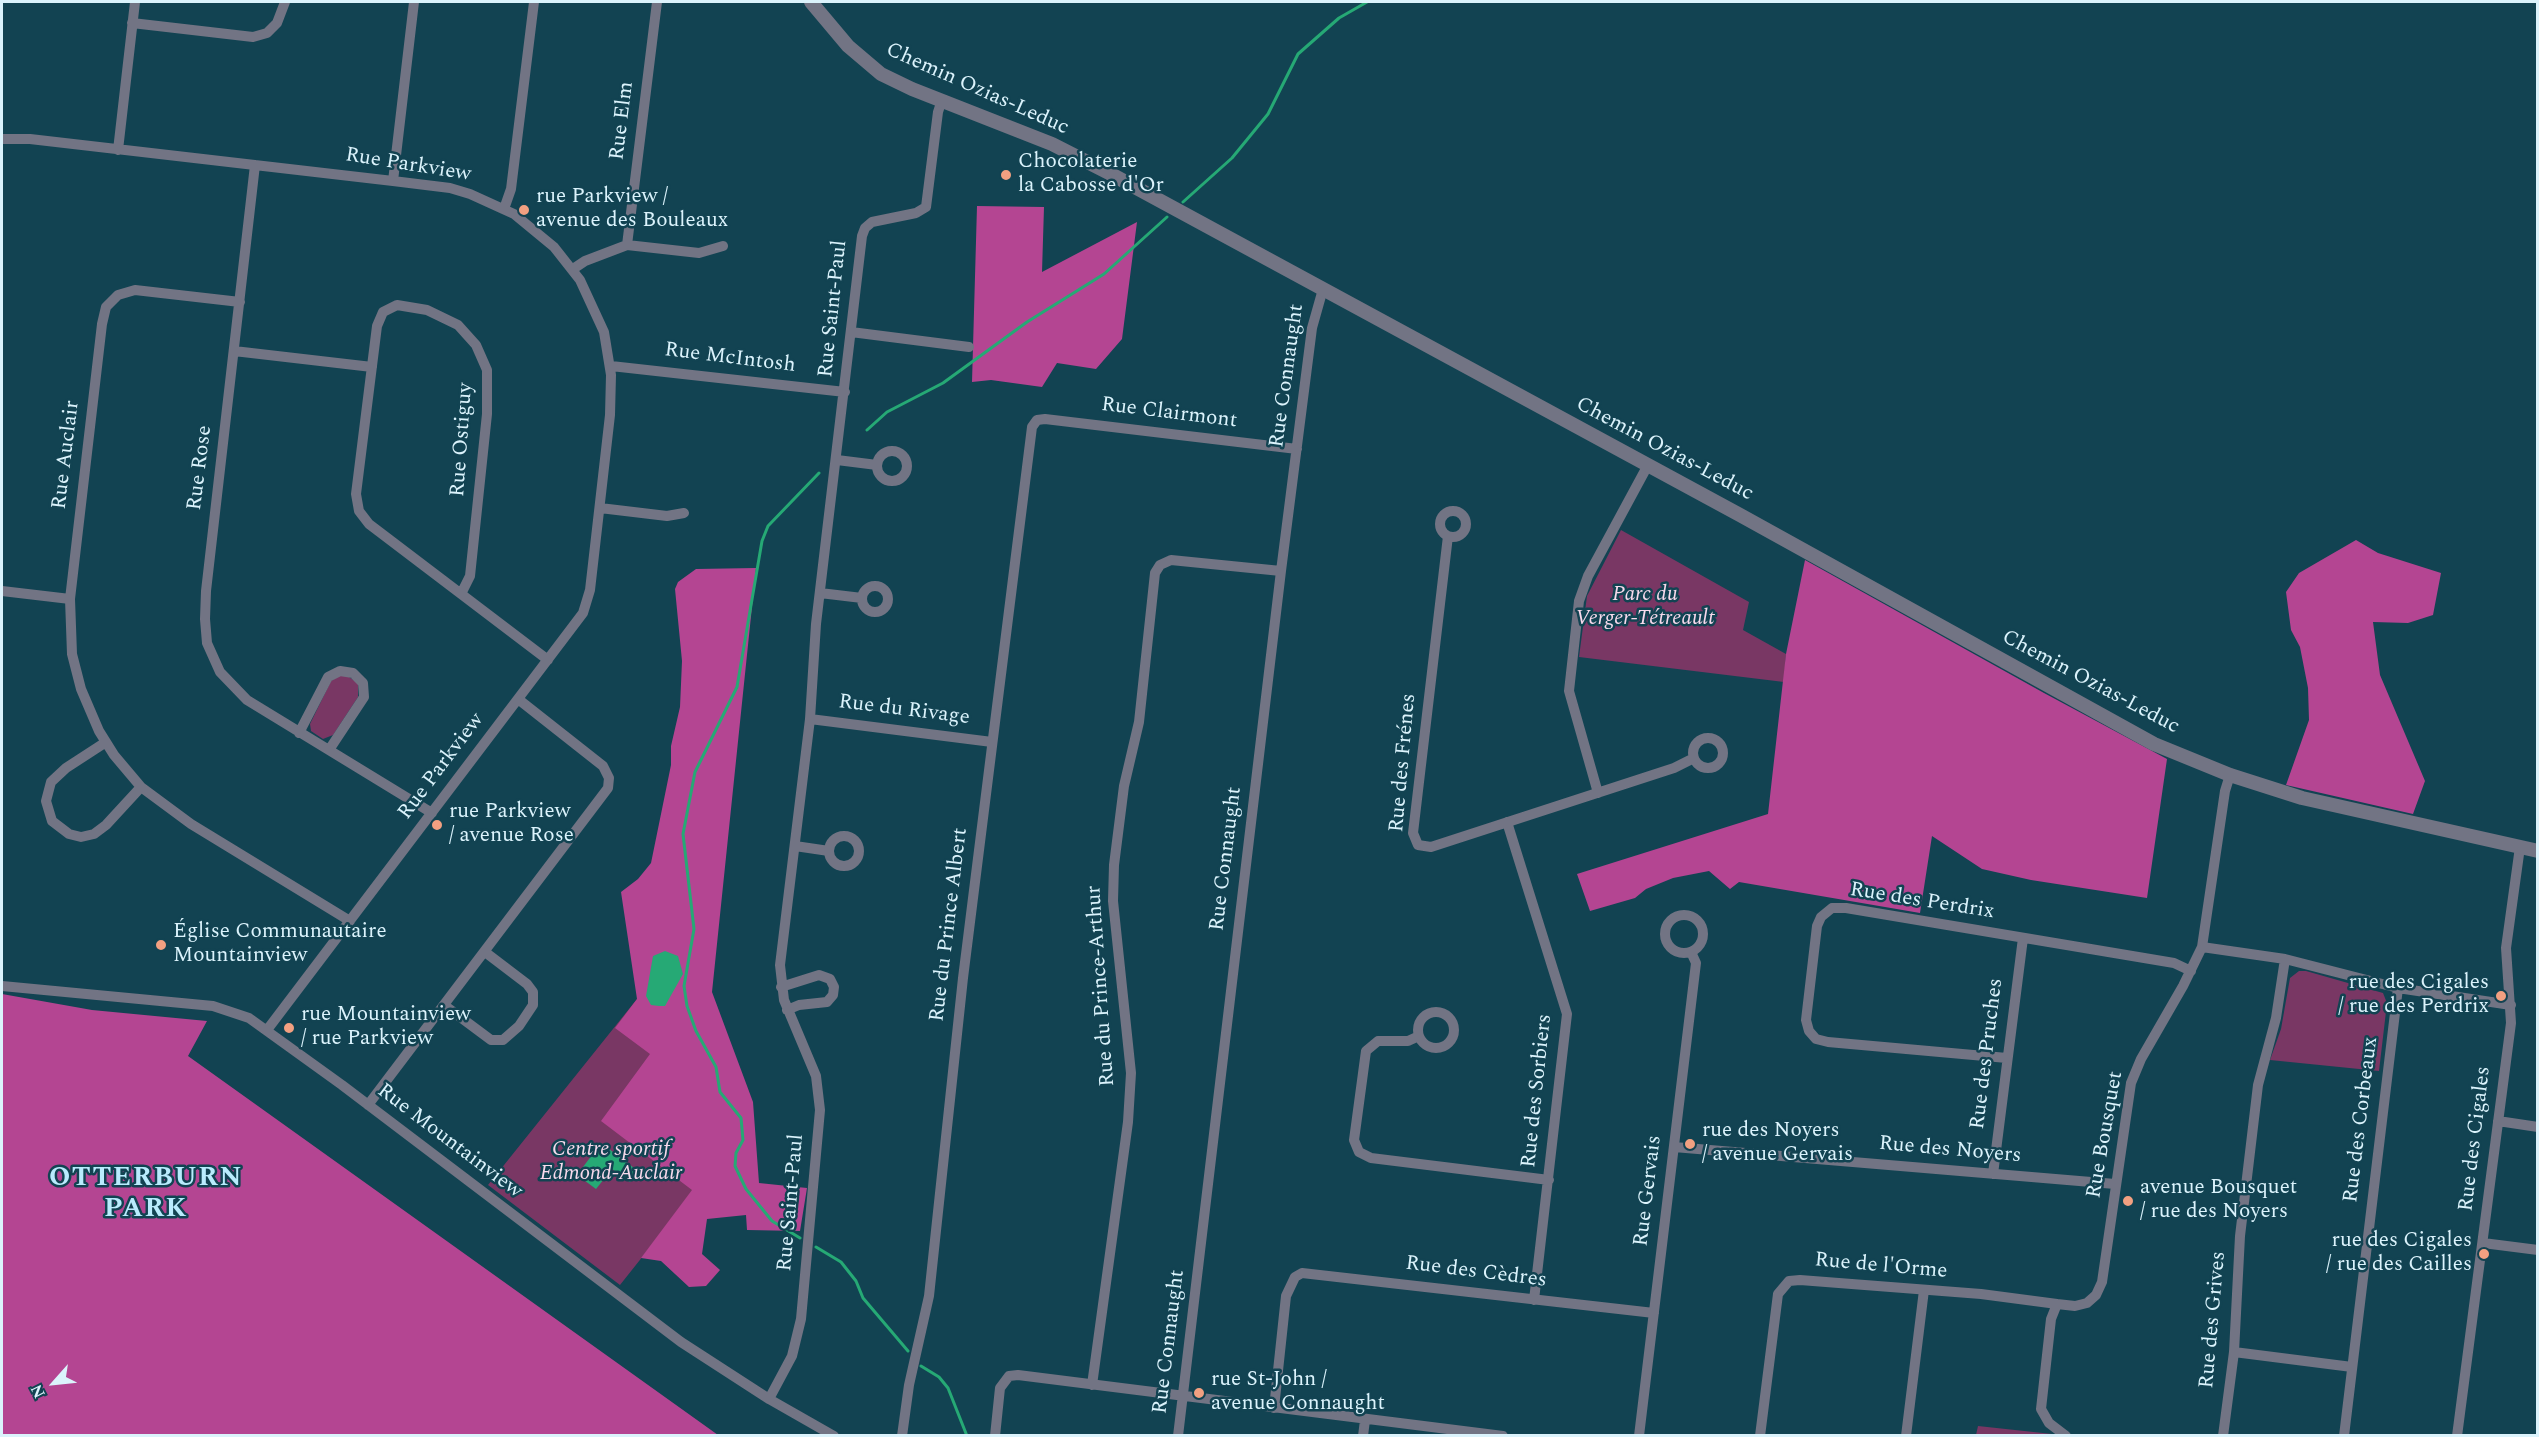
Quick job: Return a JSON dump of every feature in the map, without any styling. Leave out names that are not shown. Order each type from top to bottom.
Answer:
[{"type":"street","points":[[118,150],[135,2]]},
{"type":"street","points":[[132,23],[253,37],[274,27],[282,15],[285,2]]},
{"type":"street","points":[[393,181],[414,2]]},
{"type":"street","points":[[504,209],[511,189],[534,2]]},
{"type":"street","name":"Rue Elm","points":[[627,245],[657,2]]},
{"type":"street","name":"Chemin Ozias-Leduc","points":[[811,2],[837,34],[868,65],[897,82],[1052,144],[1648,465],[2132,733],[2230,775],[2329,805],[2538,851]]},
{"type":"street","name":"Rue Saint-Paul","points":[[769,1399],[792,1356],[801,1319],[820,1103],[816,1076],[787,1010],[781,987],[781,950],[810,719],[820,593],[863,230],[872,222],[916,213],[926,207],[938,112],[942,100]]},
{"type":"street","name":"Rue Parkview","points":[[2,139],[23,138],[456,190],[504,209],[541,234],[573,269],[597,313],[611,366],[610,415],[588,602],[580,618],[267,1030]]},
{"type":"street","name":"Rue Rose","points":[[255,165],[206,591],[206,635],[216,665],[235,690],[432,813]]},
{"type":"street","points":[[573,269],[585,261],[627,245],[699,253],[723,246]]},
{"type":"street","name":"Rue Connaught","points":[[1178,1436],[1296,449],[1313,320],[1323,289]]},
{"type":"street","name":"Rue Auclair","points":[[240,302],[135,290],[118,295],[106,308],[102,324],[70,599],[70,638],[77,677],[89,710],[106,742],[141,787],[191,825],[350,921]]},
{"type":"street","name":"Rue Ostiguy","points":[[461,594],[470,576],[487,414],[488,383],[485,363],[472,339],[452,321],[427,310],[400,305],[389,308],[379,318],[356,494],[359,511],[369,524],[461,594],[548,660]]},
{"type":"street","points":[[851,333],[969,347]]},
{"type":"street","points":[[234,351],[372,367]]},
{"type":"street","name":"Rue McIntosh","points":[[611,366],[845,392]]},
{"type":"street","name":"Rue Clairmont","points":[[1037,420],[1045,418],[1296,449]]},
{"type":"street","name":"Rue du Prince Albert","points":[[902,1436],[911,1375],[929,1296],[960,1001],[1032,427],[1037,420]]},
{"type":"street","points":[[837,460],[877,465]]},
{"type":"street","points":[[1598,793],[1569,691],[1579,601],[1584,583],[1648,465]]},
{"type":"street","points":[[600,508],[667,516],[684,513]]},
{"type":"street","name":"Rue des Frénes","points":[[1448,536],[1414,838],[1420,846],[1428,848],[1674,768],[1694,758]]},
{"type":"street","name":"Rue du Prince-Arthur","points":[[1092,1385],[1128,1122],[1131,1073],[1115,928],[1113,874],[1124,786],[1139,722],[1155,573],[1160,565],[1172,560],[1281,571]]},
{"type":"street","points":[[2,591],[70,599]]},
{"type":"street","points":[[820,593],[862,598]]},
{"type":"street","points":[[299,732],[328,677],[340,670],[353,673],[363,683],[364,697],[329,750]]},
{"type":"street","points":[[368,1105],[605,794],[609,785],[608,775],[603,766],[518,699]]},
{"type":"street","name":"Rue du Rivage","points":[[810,719],[992,742]]},
{"type":"street","points":[[106,742],[66,768],[51,782],[46,801],[52,821],[69,834],[81,837],[93,834],[106,825],[141,787]]},
{"type":"street","name":"Rue Bousquet","points":[[2056,1304],[2083,1305],[2098,1292],[2104,1272],[2115,1184],[2134,1075],[2191,971],[2202,946],[2225,790],[2230,775]]},
{"type":"street","name":"Rue des Sorbiers","points":[[1507,822],[1567,1014],[1534,1300]]},
{"type":"street","points":[[795,846],[829,850]]},
{"type":"street","name":"Rue des Cigales","points":[[2457,1436],[2511,1005],[2506,948],[2520,847]]},
{"type":"street","name":"Rue des Perdrix","points":[[2007,1058],[1816,1039],[1809,1031],[1806,1020],[1818,926],[1826,912],[1839,907],[2174,963],[2191,971]]},
{"type":"street","name":"Rue des Pruches","points":[[1993,1174],[2023,938]]},
{"type":"street","points":[[2202,946],[2285,959],[2398,988],[2511,1005]]},
{"type":"street","points":[[444,1005],[491,1040],[503,1040],[519,1026],[533,1005],[533,992],[527,984],[485,952]]},
{"type":"street","name":"Rue Gervais","points":[[1639,1436],[1696,963],[1691,952]]},
{"type":"street","name":"Rue des Grives","points":[[2223,1436],[2234,1352],[2240,1236],[2258,1085],[2276,1018],[2285,959]]},
{"type":"street","points":[[781,987],[818,975],[827,977],[834,987],[833,995],[826,1002],[799,1005],[787,1010]]},
{"type":"street","name":"Rue Mountainview","points":[[2,986],[213,1006],[243,1015],[267,1030],[368,1105],[664,1329],[769,1399],[834,1436]]},
{"type":"street","name":"Rue des Corbeaux","points":[[2344,1436],[2398,988]]},
{"type":"street","points":[[1419,1036],[1408,1041],[1378,1041],[1366,1051],[1354,1140],[1359,1152],[1371,1158],[1549,1180]]},
{"type":"street","points":[[2498,1121],[2538,1127]]},
{"type":"street","name":"Rue des Noyers","points":[[1674,1147],[2115,1184]]},
{"type":"street","points":[[2482,1243],[2538,1250]]},
{"type":"street","name":"Rue des Cèdres","points":[[1274,1408],[1286,1296],[1295,1277],[1309,1272],[1654,1313]]},
{"type":"street","name":"Rue de l'Orme","points":[[1760,1436],[1777,1300],[1783,1285],[1800,1280],[2056,1304]]},
{"type":"street","points":[[1906,1436],[1924,1290]]},
{"type":"street","points":[[2056,1304],[2051,1319],[2041,1406],[2046,1420],[2066,1436]]},
{"type":"street","points":[[2234,1352],[2352,1367]]},
{"type":"street","points":[[995,1436],[998,1397],[1004,1381],[1017,1375],[1454,1433],[1503,1436]]},
{"type":"street","points":[[1363,1436],[1365,1420]]},
{"type":"green space","name":"Parc du Verger-Tétreault","points":[[1621,530],[1749,602],[1743,630],[1786,654],[1784,682],[1579,657],[1587,596]]},
{"type":"green space","points":[[343,673],[358,683],[358,697],[333,735],[323,739],[311,731],[310,724],[331,681]]},
{"type":"green space","points":[[2299,971],[2383,993],[2387,1003],[2379,1071],[2270,1060],[2281,1029],[2290,978]]},
{"type":"green space","name":"Centre sportif Edmond-Auclair","points":[[637,999],[705,1178],[620,1285],[488,1185]]},
{"type":"green space","points":[[1978,1426],[2052,1434],[2054,1435],[1976,1435]]},
{"type":"shaded area","points":[[977,206],[1044,207],[1042,272],[1137,222],[1122,339],[1096,369],[1057,363],[1042,387],[991,380],[972,382]]},
{"type":"shaded area","points":[[2356,540],[2378,553],[2441,573],[2433,615],[2408,623],[2373,622],[2380,675],[2425,781],[2413,814],[2286,785],[2309,720],[2308,688],[2300,647],[2291,630],[2286,592],[2299,573]]},
{"type":"shaded area","points":[[1805,560],[2167,759],[2147,898],[2031,880],[1982,869],[1932,836],[1920,913],[1739,882],[1730,889],[1709,871],[1673,878],[1646,889],[1635,898],[1590,911],[1577,874],[1768,814],[1786,654]]},
{"type":"shaded area","points":[[756,568],[712,992],[753,1102],[759,1183],[807,1188],[800,1231],[747,1230],[746,1215],[707,1219],[702,1254],[720,1270],[706,1286],[689,1287],[661,1261],[641,1258],[692,1190],[601,1121],[650,1054],[615,1028],[637,999],[621,892],[638,879],[651,863],[671,765],[671,746],[680,707],[682,661],[675,589],[678,582],[696,569]]},
{"type":"shaded area","points":[[665,951],[678,956],[683,974],[665,1006],[651,1005],[646,996],[653,956]]},
{"type":"shaded area","points":[[2,994],[92,1010],[207,1021],[188,1056],[718,1435],[2,1435]]},
{"type":"shaded area","points":[[601,1143],[638,1171],[630,1182],[612,1169],[596,1189],[577,1175]]},
{"type":"waterway","points":[[1183,202],[1232,158],[1268,114],[1298,54],[1339,18],[1367,2]]},
{"type":"waterway","points":[[867,430],[887,412],[943,383],[1027,322],[1104,274],[1167,217]]},
{"type":"waterway","points":[[800,1238],[772,1221],[746,1189],[735,1166],[736,1153],[743,1140],[741,1118],[720,1092],[716,1067],[696,1031],[687,1006],[684,986],[694,929],[683,834],[695,772],[737,687],[762,541],[768,526],[819,473]]},
{"type":"waterway","points":[[816,1247],[841,1262],[856,1281],[863,1298],[908,1351]]},
{"type":"waterway","points":[[921,1366],[939,1377],[948,1388],[967,1436]]},
{"type":"place","name":"Chocolaterie la Cabosse d'Or","points":[[1006,175]]},
{"type":"place","name":"rue Parkview / avenue des Bouleaux","points":[[524,210]]},
{"type":"place","name":"rue Parkview / avenue Rose","points":[[437,825]]},
{"type":"place","name":"Église Communautaire Mountainview","points":[[161,945]]},
{"type":"place","name":"rue des Cigales / rue des Perdrix","points":[[2501,996]]},
{"type":"place","name":"rue Mountainview / rue Parkview","points":[[289,1028]]},
{"type":"place","name":"rue des Noyers / avenue Gervais","points":[[1690,1144]]},
{"type":"place","name":"avenue Bousquet / rue des Noyers","points":[[2128,1201]]},
{"type":"place","name":"rue des Cigales / rue des Cailles","points":[[2484,1254]]},
{"type":"place","name":"rue St-John / avenue Connaught","points":[[1199,1393]]},
{"type":"district","name":"OTTERBURN PARK","points":[[146,1196]]}]
